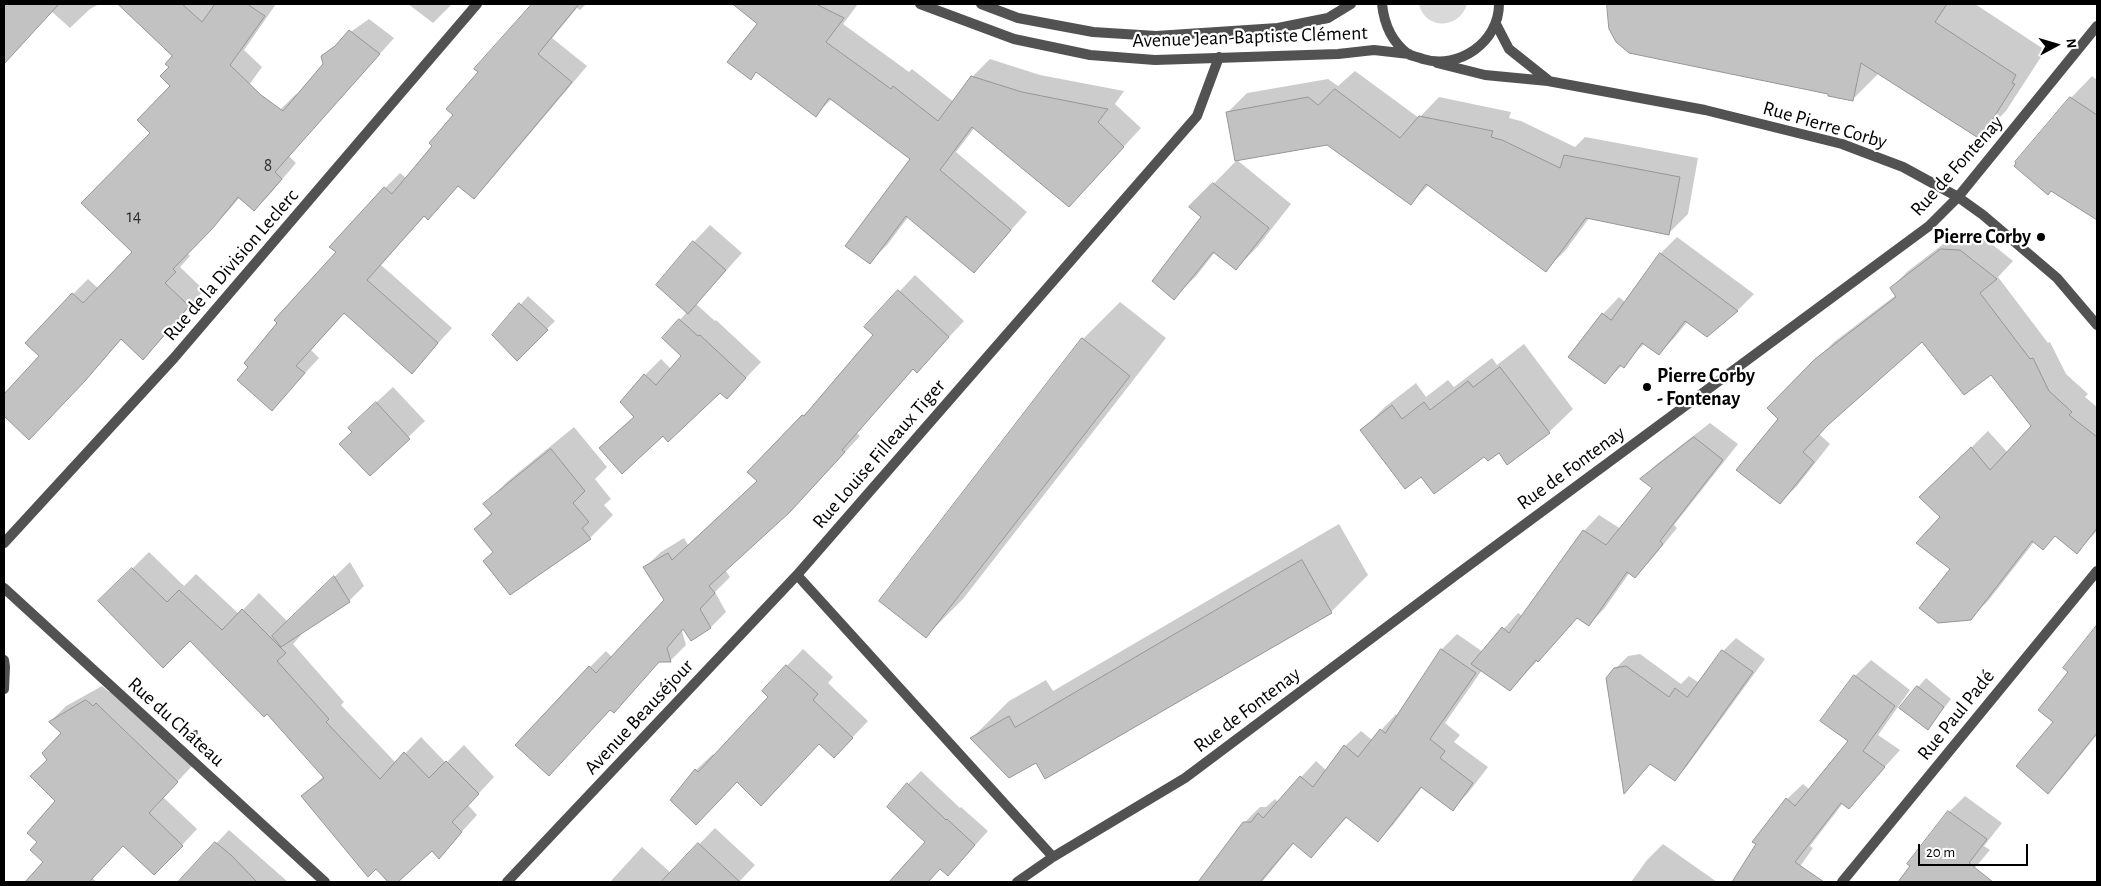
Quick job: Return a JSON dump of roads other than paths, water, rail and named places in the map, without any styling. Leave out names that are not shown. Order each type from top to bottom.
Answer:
[{"type":"street","name":"Rue de la Division Leclerc","points":[[4,543],[174,358],[477,4]]},
{"type":"street","name":"Avenue Jean-Baptiste Clément","points":[[920,4],[1014,39],[1090,55],[1155,60],[1338,54],[1374,50],[1409,54],[1429,60]]},
{"type":"street","name":"Avenue Jean-Baptiste Clément","points":[[981,4],[1018,18],[1093,32],[1156,36],[1278,28],[1328,18],[1351,4]]},
{"type":"street","points":[[1382,4],[1384,21],[1387,27],[1394,39],[1409,54]]},
{"type":"street","points":[[1429,60],[1449,61],[1469,55],[1485,42],[1496,24],[1501,5]]},
{"type":"street","name":"Rue Pierre Corby","points":[[1496,24],[1509,49],[1548,81]]},
{"type":"street","name":"Rue de Fontenay","points":[[1017,882],[1053,857],[1186,778],[1456,575],[1929,226],[1958,197],[2097,26]]},
{"type":"street","name":"Rue Louise Filleaux Tiger","points":[[797,575],[1197,116],[1220,57]]},
{"type":"street","name":"Rue Pierre Corby","points":[[1429,60],[1485,75],[1548,81],[1705,110],[1842,144],[1903,167],[1958,197],[2057,278],[2097,326]]},
{"type":"street","name":"Rue Paul Padé","points":[[1842,882],[2097,570]]},
{"type":"street","points":[[797,575],[1053,857]]},
{"type":"street","name":"Avenue Beauséjour","points":[[507,882],[797,575]]},
{"type":"street","name":"Rue du Château","points":[[4,588],[325,882]]},
{"type":"street","points":[[4,660],[4,689]]},
{"type":"place","name":"Pierre Corby","points":[[2041,237]]},
{"type":"place","name":"Pierre Corby - Fontenay","points":[[1647,387]]}]
